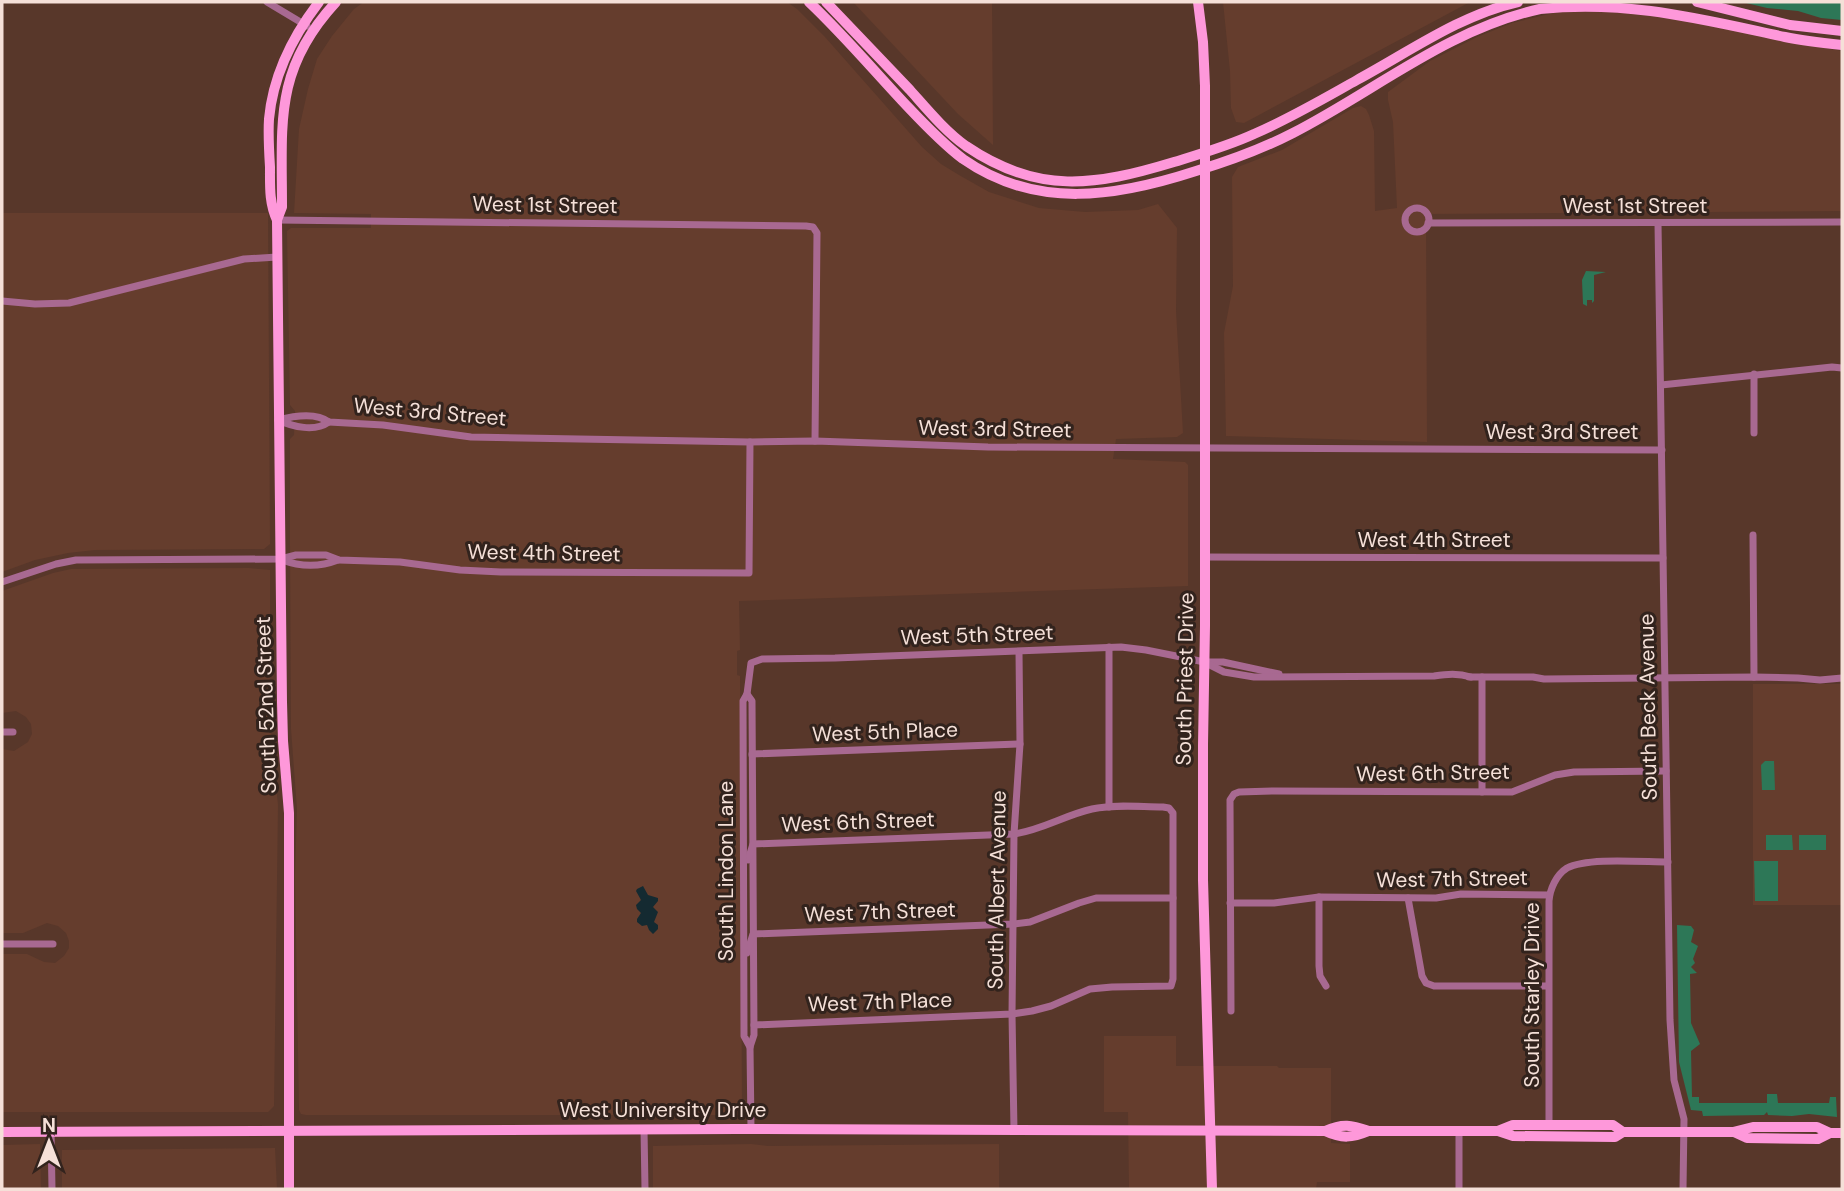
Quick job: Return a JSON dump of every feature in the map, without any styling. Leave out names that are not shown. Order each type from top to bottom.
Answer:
[{"type":"main road","points":[[277,220],[271,208],[270,117],[279,73],[303,24],[319,2]]},
{"type":"main road","points":[[277,220],[282,207],[281,126],[294,67],[313,30],[336,2]]},
{"type":"main road","points":[[809,2],[929,129],[963,159],[1003,180],[1037,191],[1059,194],[1092,195],[1129,190],[1248,153],[1295,132],[1465,35],[1511,17],[1541,9],[1602,2],[1640,5],[1787,38],[1842,45]]},
{"type":"main road","points":[[826,2],[964,144],[997,163],[1031,176],[1064,181],[1098,181],[1144,171],[1241,140],[1288,118],[1469,19],[1518,2]]},
{"type":"main road","name":"South Priest Drive","points":[[1198,2],[1203,42],[1206,151],[1203,880],[1212,1189]]},
{"type":"main road","points":[[1697,2],[1790,25],[1842,31]]},
{"type":"main road","points":[[821,14],[832,18],[850,36],[861,39]]},
{"type":"main road","points":[[1787,38],[1790,25]]},
{"type":"main road","points":[[963,159],[973,159],[1014,178],[1031,176]]},
{"type":"main road","name":"South 52nd Street","points":[[277,220],[283,741],[289,813],[289,1189]]},
{"type":"main road","name":"West University Drive","points":[[2,1132],[644,1129],[1325,1131],[1338,1125],[1346,1125],[1369,1131],[1498,1131],[1525,1137],[1615,1137],[1623,1132],[1733,1132],[1747,1138],[1818,1139],[1830,1133],[1842,1133]]},
{"type":"main road","name":"West University Drive","points":[[1498,1131],[1513,1125],[1613,1125],[1623,1132]]},
{"type":"street","points":[[267,2],[313,30]]},
{"type":"street","name":"West 1st Street","points":[[277,220],[813,227],[817,233],[815,441]]},
{"type":"street","name":"West 1st Street","points":[[1428,223],[1842,222]]},
{"type":"street","name":"South Beck Avenue","points":[[1658,223],[1671,1057],[1684,1119],[1683,1189]]},
{"type":"street","points":[[2,301],[69,303],[244,259],[277,257]]},
{"type":"street","points":[[1661,385],[1754,374],[1842,368]]},
{"type":"street","points":[[1754,374],[1754,433]]},
{"type":"street","name":"West 3rd Street","points":[[278,420],[290,416],[323,417],[329,422],[383,425],[471,436],[815,441],[988,447],[1662,450]]},
{"type":"street","name":"West 4th Street","points":[[2,582],[76,560],[281,559],[296,555],[326,555],[339,560],[500,572],[748,573],[750,442]]},
{"type":"street","points":[[1752,535],[1754,677]]},
{"type":"street","name":"West 4th Street","points":[[1205,557],[1663,558]]},
{"type":"street","points":[[1109,647],[1109,807]]},
{"type":"street","name":"West 5th Street","points":[[751,663],[762,659],[1109,647],[1146,650],[1204,662],[1223,662],[1287,676],[1461,674],[1471,677],[1558,675],[1570,678],[1798,678],[1821,675],[1842,678]]},
{"type":"street","name":"South Albert Avenue","points":[[1014,1130],[1012,1014],[1014,834],[1020,744],[1019,652]]},
{"type":"street","name":"South Lindon Lane","points":[[750,1047],[744,1036],[743,701],[747,694],[751,663]]},
{"type":"street","points":[[1482,677],[1482,792]]},
{"type":"street","name":"South Lindon Lane","points":[[747,694],[752,701],[754,1035],[750,1047],[751,1129]]},
{"type":"street","points":[[2,732],[13,732]]},
{"type":"street","name":"West 5th Place","points":[[752,754],[1020,744]]},
{"type":"street","points":[[744,782],[752,754]]},
{"type":"street","name":"West 6th Street","points":[[1230,903],[1230,800],[1239,792],[1513,792],[1555,775],[1574,772],[1666,771]]},
{"type":"street","name":"West 6th Street","points":[[753,844],[1014,834],[1032,831],[1073,815],[1109,807],[1163,807],[1169,808],[1173,813],[1173,898]]},
{"type":"street","points":[[744,869],[753,844]]},
{"type":"street","name":"South Starley Drive","points":[[1549,1125],[1549,895],[1565,869],[1582,863],[1668,862]]},
{"type":"street","name":"West 7th Street","points":[[1230,903],[1284,902],[1318,897],[1549,895]]},
{"type":"street","points":[[1318,897],[1318,966],[1326,986]]},
{"type":"street","name":"West 7th Street","points":[[753,934],[1014,924],[1048,917],[1096,898],[1173,898]]},
{"type":"street","name":"West 7th Place","points":[[754,1025],[1012,1014],[1051,1006],[1090,989],[1171,986],[1173,898]]},
{"type":"street","points":[[1408,898],[1422,976],[1426,984],[1548,986]]},
{"type":"street","points":[[1230,903],[1231,1011]]},
{"type":"street","points":[[745,958],[753,934]]},
{"type":"street","points":[[2,944],[53,944]]},
{"type":"street","points":[[744,981],[749,988],[750,1019],[754,1025]]},
{"type":"street","points":[[644,1129],[645,1189]]},
{"type":"street","points":[[1459,1131],[1459,1189]]},
{"type":"street","points":[[51,1132],[52,1189]]},
{"type":"shaded area","points":[[364,2],[787,2],[825,37],[922,147],[959,175],[989,192],[1039,208],[1085,212],[1138,210],[1158,204],[1177,228],[1176,311],[1183,433],[1177,437],[1116,439],[1113,459],[1185,462],[1188,465],[1188,586],[739,601],[740,650],[737,651],[737,675],[740,676],[742,1115],[306,1115],[299,1110],[295,876],[297,809],[291,729],[290,439],[294,435],[295,411],[290,405],[287,231],[291,228],[371,228],[371,214],[294,213],[299,129],[317,59],[354,9]]},
{"type":"shaded area","points":[[853,2],[992,2],[993,145],[958,114]]},
{"type":"shaded area","points":[[1223,2],[1470,2],[1244,123],[1236,122],[1231,108]]},
{"type":"shaded area","points":[[1599,9],[1693,20],[1842,51],[1842,211],[1426,214],[1427,442],[1226,436],[1224,333],[1233,286],[1232,177],[1238,167],[1282,150],[1353,108],[1361,106],[1366,109],[1374,131],[1375,211],[1397,208],[1393,122],[1388,92],[1430,61],[1512,23],[1566,10]]},
{"type":"shaded area","points":[[2,213],[268,213],[270,544],[264,549],[95,550],[35,560],[2,572]]},
{"type":"shaded area","points":[[71,569],[270,570],[270,726],[278,805],[274,1106],[268,1112],[2,1112],[2,954],[27,954],[44,962],[55,963],[64,956],[69,948],[69,941],[66,933],[58,926],[47,923],[23,933],[2,933],[2,749],[14,751],[28,742],[32,734],[31,724],[26,717],[16,711],[2,713],[2,591]]},
{"type":"shaded area","points":[[1753,684],[1842,684],[1842,905],[1753,905]]},
{"type":"shaded area","points":[[1104,1036],[1176,1036],[1176,1066],[1331,1068],[1331,1143],[1350,1144],[1350,1182],[1317,1182],[1316,1189],[1129,1189],[1128,1112],[1104,1112]]},
{"type":"shaded area","points":[[40,1144],[41,1189],[2,1189],[2,1145]]},
{"type":"shaded area","points":[[999,1144],[999,1189],[653,1189],[653,1146]]},
{"type":"shaded area","points":[[275,1148],[277,1189],[62,1189],[62,1150]]},
{"type":"green space","points":[[1742,2],[1842,2],[1842,20],[1821,18],[1798,11]]},
{"type":"green space","points":[[1586,271],[1606,272],[1594,275],[1594,301],[1592,303],[1592,300],[1587,300],[1587,306],[1583,304],[1582,280]]},
{"type":"green space","points":[[1765,761],[1774,761],[1775,790],[1762,790],[1761,765]]},
{"type":"green space","points":[[1766,835],[1792,835],[1793,850],[1766,850]]},
{"type":"green space","points":[[1799,835],[1826,835],[1826,850],[1799,850]]},
{"type":"green space","points":[[1754,861],[1778,861],[1778,901],[1755,901]]},
{"type":"green space","points":[[1677,925],[1691,926],[1694,930],[1691,942],[1698,946],[1693,959],[1695,963],[1691,967],[1697,973],[1690,974],[1691,1023],[1700,1044],[1691,1051],[1692,1097],[1699,1097],[1699,1103],[1767,1103],[1767,1094],[1777,1094],[1778,1103],[1829,1103],[1830,1097],[1836,1097],[1837,1117],[1809,1114],[1768,1115],[1767,1112],[1764,1115],[1703,1116],[1702,1111],[1691,1110],[1679,1062]]},
{"type":"water","points":[[643,886],[648,895],[658,898],[653,907],[658,912],[654,922],[658,929],[653,934],[647,925],[642,926],[637,922],[641,913],[636,905],[641,900],[636,891]]}]
